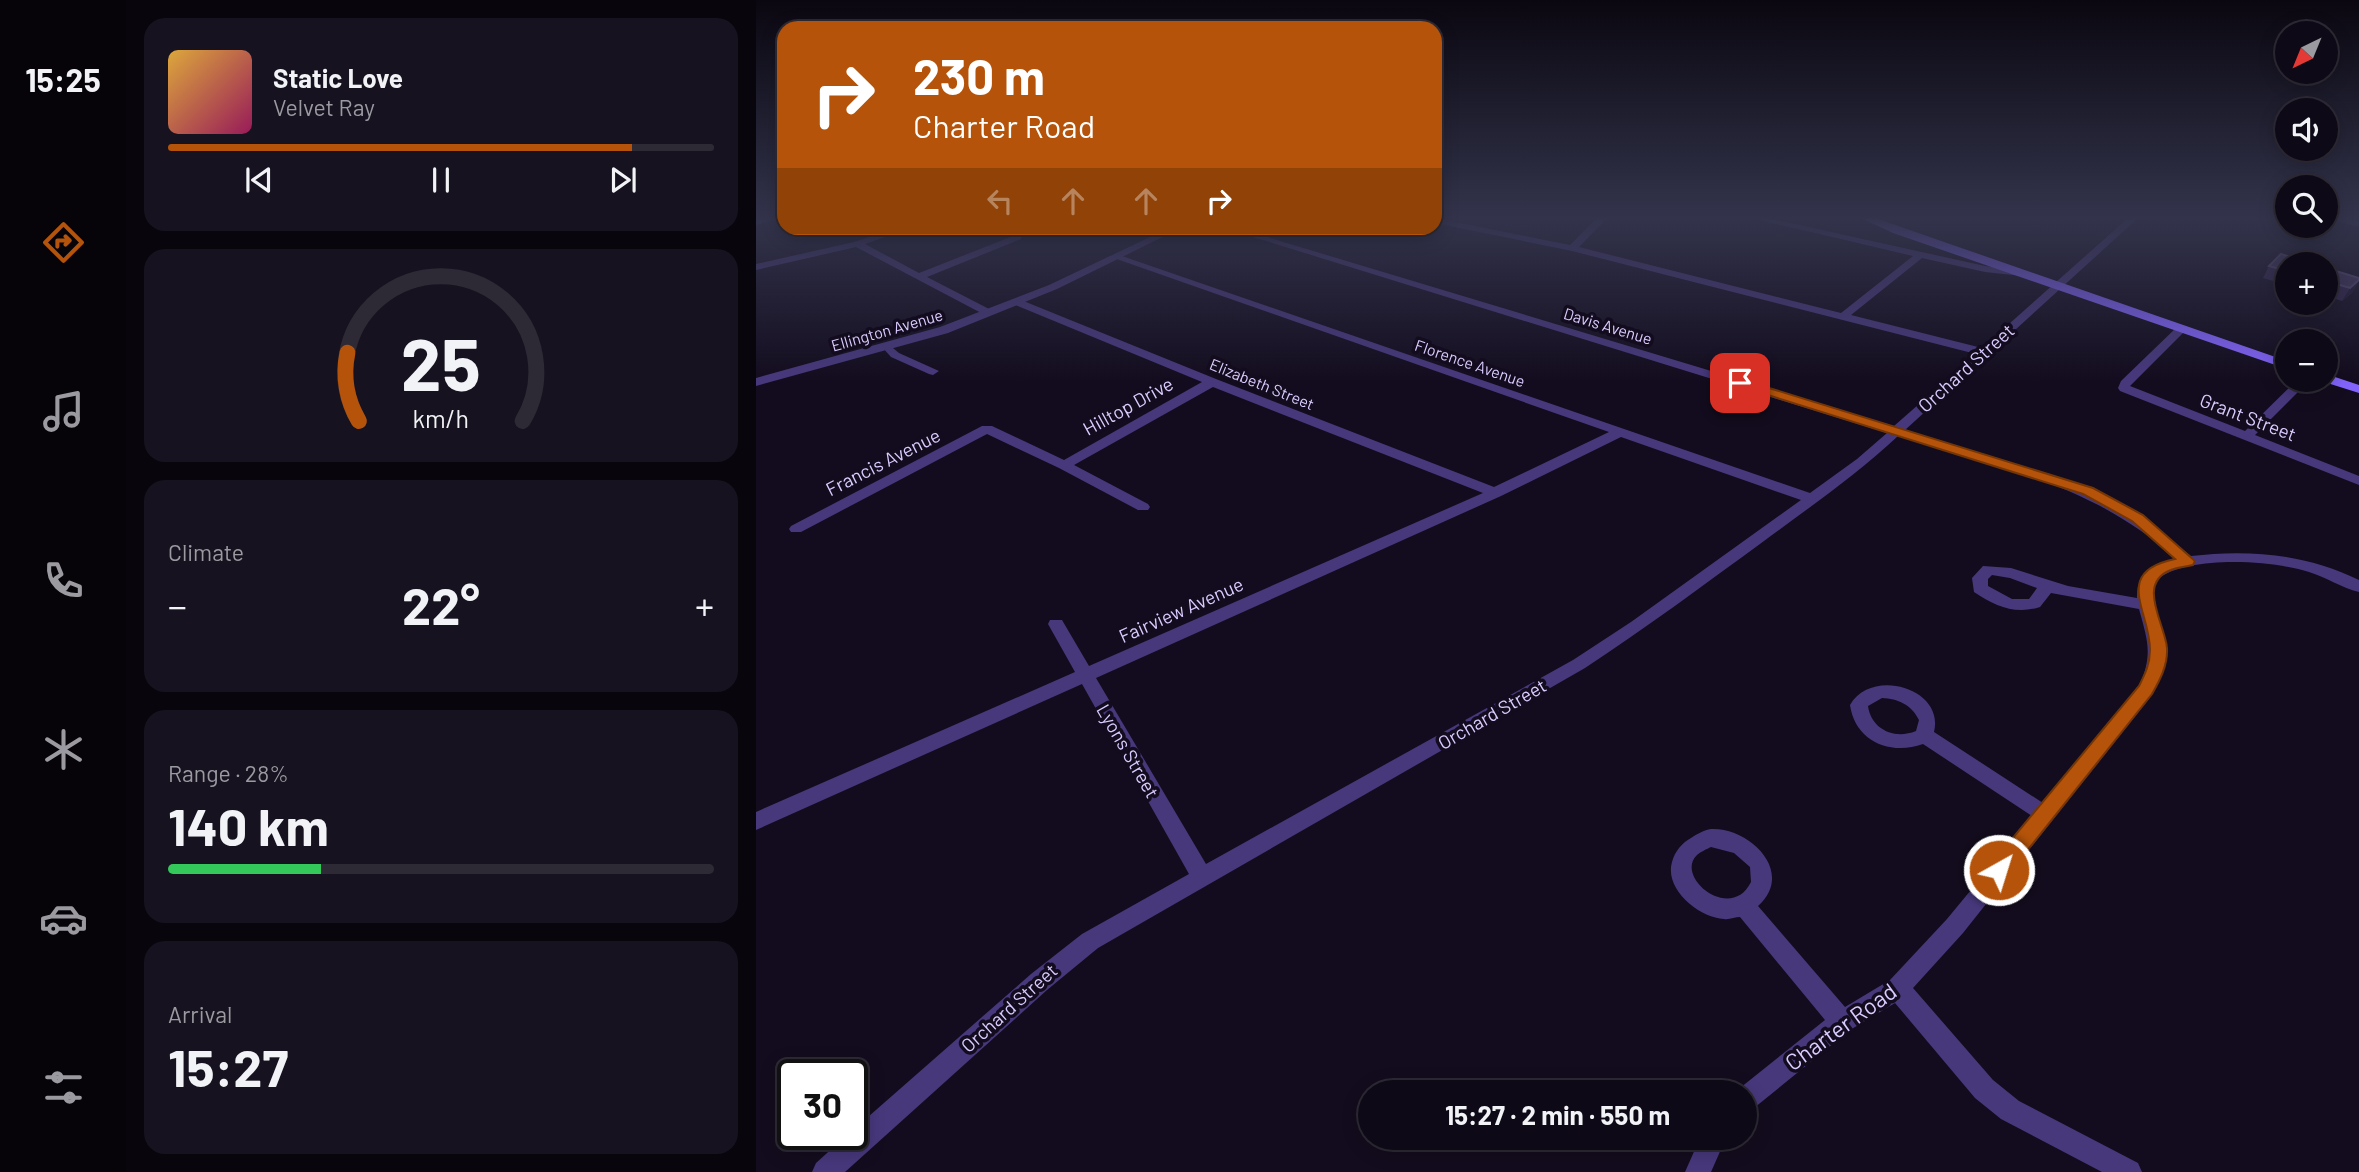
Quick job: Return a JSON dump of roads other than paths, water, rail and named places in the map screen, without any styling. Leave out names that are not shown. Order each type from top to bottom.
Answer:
[{"type":"main road","points":[[2022,273],[2275,361]]},
{"type":"main road","points":[[2338,382],[2359,389]]},
{"type":"street","points":[[915,273],[989,313]]},
{"type":"street","points":[[920,275],[926,273]]},
{"type":"street","name":"Ellington Avenue","points":[[756,382],[888,347],[989,313],[1081,273]]},
{"type":"street","name":"Florence Avenue","points":[[1161,273],[1813,499]]},
{"type":"street","name":"Davis Avenue","points":[[1376,273],[1898,430],[2088,491],[2138,518],[2187,561]]},
{"type":"street","points":[[1669,273],[1983,352]]},
{"type":"street","points":[[1842,317],[1898,273]]},
{"type":"street","points":[[2016,273],[2022,273]]},
{"type":"street","name":"Orchard Street","points":[[825,1172],[1076,951],[1587,659],[1813,499],[1898,430],[2071,273]]},
{"type":"street","name":"Elizabeth Street","points":[[1017,302],[1496,493]]},
{"type":"street","name":"Grant Street","points":[[2182,328],[2124,388],[2359,481]]},
{"type":"street","points":[[888,347],[902,358],[933,370]]},
{"type":"street","name":"Hilltop Drive","points":[[1064,464],[1212,382]]},
{"type":"street","points":[[2246,437],[2292,392]]},
{"type":"street","name":"Francis Avenue","points":[[796,529],[987,429],[1064,464]]},
{"type":"street","name":"Fairview Avenue","points":[[756,821],[1496,493],[1620,432]]},
{"type":"street","points":[[1064,464],[1143,507]]},
{"type":"street","name":"Charter Road","points":[[1757,1089],[1842,1022],[1898,988],[1955,926],[2146,690],[2157,668],[2158,647],[2147,605],[2149,577],[2165,566],[2187,561],[2263,558],[2290,562],[2344,578],[2359,587]]},
{"type":"street","points":[[2046,586],[2147,605]]},
{"type":"street","name":"Lyons Street","points":[[1056,624],[1202,877]]},
{"type":"street","points":[[1924,735],[2044,814]]},
{"type":"street","points":[[1744,905],[1842,1022]]},
{"type":"street","points":[[1898,988],[1954,1056],[1992,1096],[2010,1110],[2129,1172]]},
{"type":"street","points":[[1698,1172],[1708,1150]]}]
